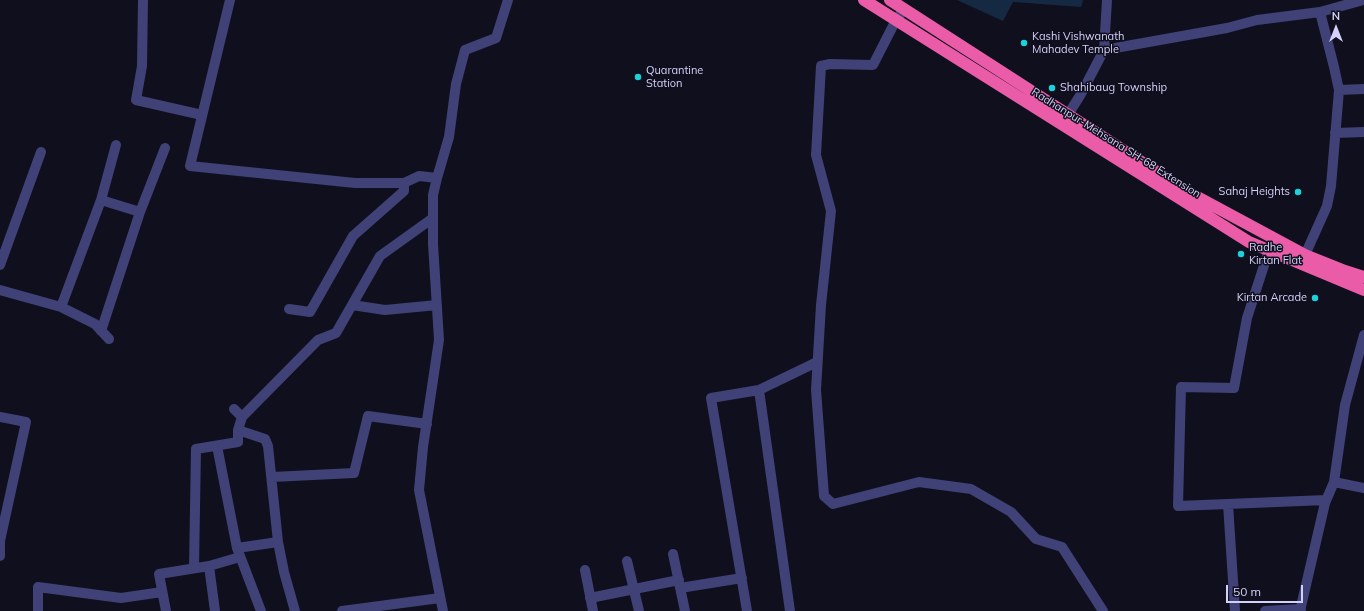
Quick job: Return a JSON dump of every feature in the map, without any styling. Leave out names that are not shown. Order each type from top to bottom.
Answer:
[{"type":"highway","name":"Radhanpur-Mehsana SH-68 Extension","points":[[864,0],[1065,119],[1249,242],[1364,290]]},
{"type":"highway","points":[[890,0],[1065,119],[1188,192],[1305,255],[1364,277]]},
{"type":"street","points":[[143,0],[142,66],[136,100],[202,115]]},
{"type":"street","points":[[230,0],[190,166],[355,183],[404,183],[419,176],[437,178]]},
{"type":"street","points":[[443,611],[419,490],[439,340],[433,195],[449,137],[456,84],[465,50],[496,38],[508,0]]},
{"type":"street","points":[[1065,119],[1081,94],[1104,50],[1107,0]]},
{"type":"street","points":[[1104,50],[1227,28],[1256,20],[1320,12],[1363,0]]},
{"type":"street","points":[[904,9],[896,20],[873,65],[830,64],[821,66],[816,155],[831,211],[821,305],[816,390],[824,496],[833,504],[919,482],[971,489],[1011,512],[1036,539],[1062,547],[1103,611]]},
{"type":"street","points":[[1305,255],[1327,206],[1331,186],[1339,90],[1320,12]]},
{"type":"street","points":[[1339,90],[1364,89]]},
{"type":"street","points":[[1335,133],[1364,132]]},
{"type":"street","points":[[61,307],[101,200],[116,145]]},
{"type":"street","points":[[101,331],[140,212],[165,148]]},
{"type":"street","points":[[0,265],[41,152]]},
{"type":"street","points":[[289,309],[310,312],[353,236],[404,191],[404,183]]},
{"type":"street","points":[[101,200],[140,212]]},
{"type":"street","points":[[194,568],[196,449],[238,442],[238,430],[242,417],[318,340],[336,333],[380,256],[433,218]]},
{"type":"street","points":[[1269,250],[1247,318],[1234,388],[1181,387],[1178,506],[1326,500]]},
{"type":"street","points":[[0,290],[61,307],[94,324],[109,339]]},
{"type":"street","points":[[352,305],[385,310],[437,305]]},
{"type":"street","points":[[1265,611],[1300,610],[1326,500],[1334,482],[1346,405],[1364,335]]},
{"type":"street","points":[[747,611],[711,398],[759,390],[817,362]]},
{"type":"street","points":[[759,390],[790,611]]},
{"type":"street","points":[[234,409],[242,417]]},
{"type":"street","points":[[272,478],[354,473],[368,416],[427,424]]},
{"type":"street","points":[[0,417],[26,422],[0,541],[0,556]]},
{"type":"street","points":[[238,430],[265,439],[268,446],[278,542],[284,572],[295,611]]},
{"type":"street","points":[[217,446],[239,552],[261,611]]},
{"type":"street","points":[[1334,482],[1364,488]]},
{"type":"street","points":[[1228,504],[1235,611]]},
{"type":"street","points":[[166,611],[159,574],[209,566],[239,552],[278,542]]},
{"type":"street","points":[[673,554],[685,611]]},
{"type":"street","points":[[627,561],[635,589],[639,611]]},
{"type":"street","points":[[209,566],[215,611]]},
{"type":"street","points":[[585,570],[593,611]]},
{"type":"street","points":[[590,598],[635,589],[742,578]]},
{"type":"street","points":[[38,611],[38,587],[121,598],[162,592]]},
{"type":"street","points":[[342,611],[440,598]]},
{"type":"water","points":[[957,0],[1083,0],[1081,7],[1013,2],[1003,21]]},
{"type":"place","name":"Kashi Vishwanath Mahadev Temple","points":[[1024,43]]},
{"type":"place","name":"Quarantine Station","points":[[638,77]]},
{"type":"place","name":"Shahibaug Township","points":[[1052,88]]},
{"type":"place","name":"Sahaj Heights","points":[[1298,192]]},
{"type":"place","name":"Radhe Kirtan Flat","points":[[1241,254]]},
{"type":"place","name":"Kirtan Arcade","points":[[1315,298]]}]
